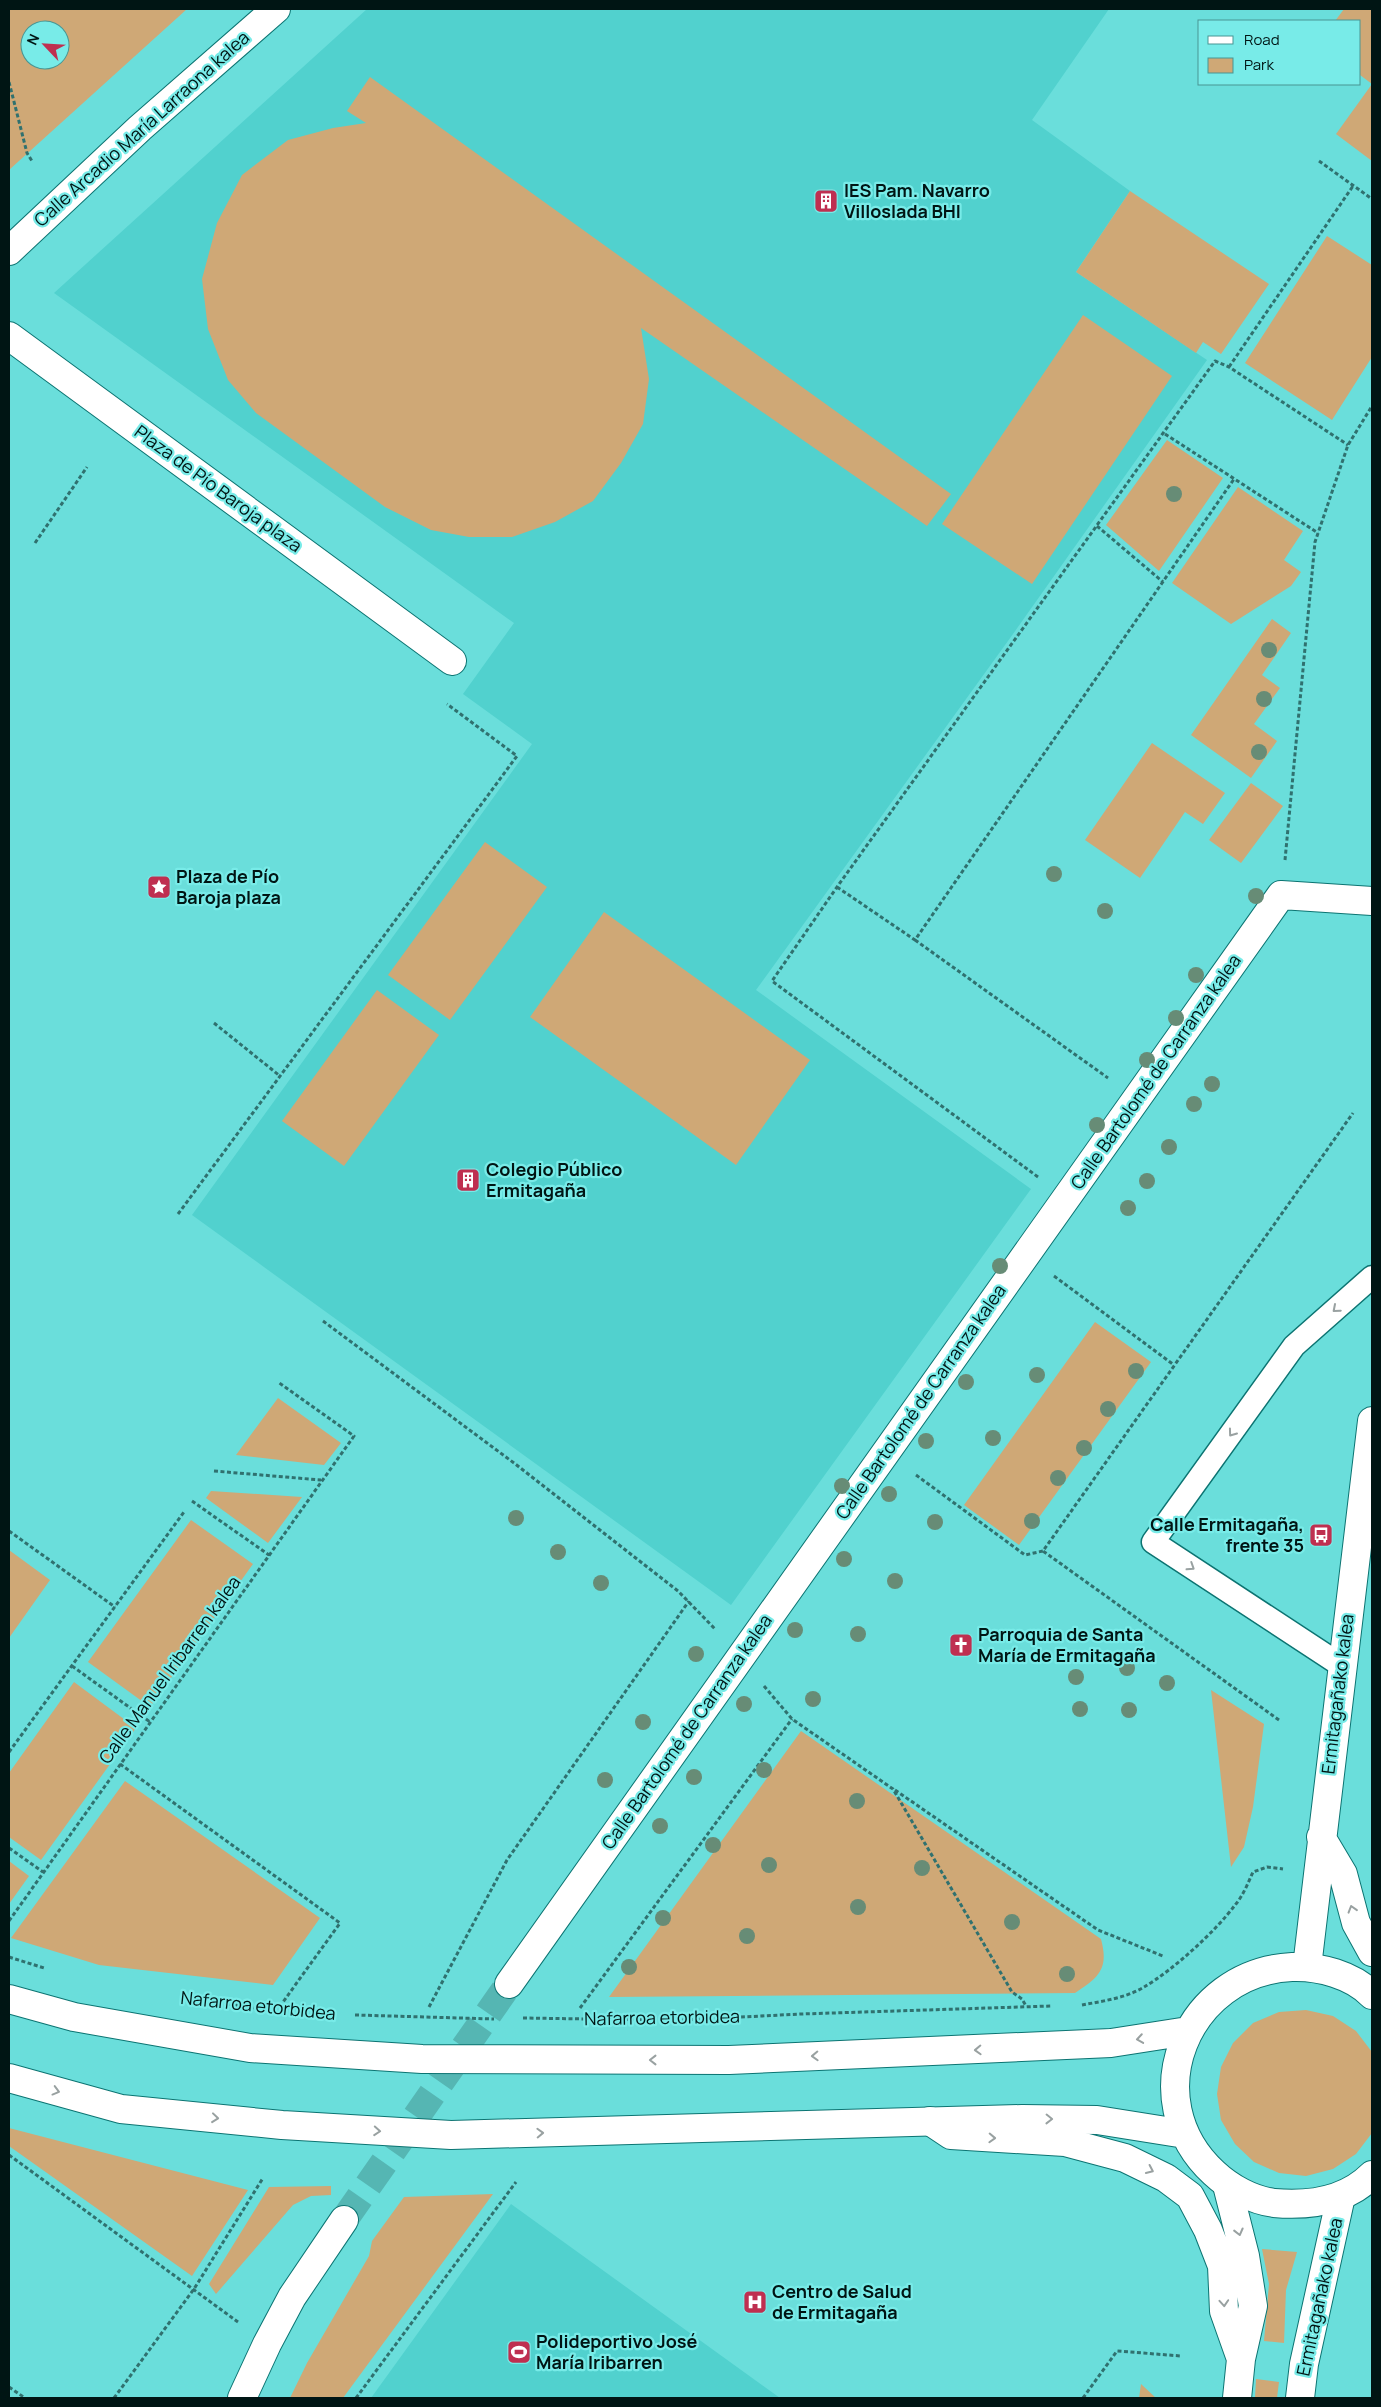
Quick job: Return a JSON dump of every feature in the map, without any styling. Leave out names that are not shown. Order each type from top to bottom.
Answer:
[{"type":"street","name":"Calle Arcadio María Larraona kalea","points":[[9,251],[140,128],[276,9]]},
{"type":"street","name":"Plaza de Pío Baroja plaza","points":[[9,336],[452,660]]},
{"type":"street","points":[[1281,895],[1372,901]]},
{"type":"street","name":"Calle Bartolomé de Carranza kalea","points":[[509,1984],[1281,895]]},
{"type":"street","name":"Ermitagañako kalea","points":[[1307,1967],[1372,1421]]},
{"type":"street","points":[[1321,1837],[1343,1874],[1356,1923],[1372,1952]]},
{"type":"street","points":[[1372,1995],[1339,1974],[1307,1967],[1271,1968],[1237,1980],[1209,2002],[1188,2031],[1177,2065],[1175,2100],[1185,2134],[1203,2162],[1227,2185],[1263,2202],[1302,2205],[1341,2196],[1372,2176]]},
{"type":"street","points":[[9,1999],[74,2017],[250,2048],[422,2059],[729,2060],[1111,2043],[1188,2031]]},
{"type":"street","points":[[9,2078],[121,2108],[282,2125],[451,2136],[930,2121],[1097,2120],[1185,2134]]},
{"type":"street","points":[[930,2121],[951,2135],[1065,2142],[1124,2158],[1166,2178],[1190,2196],[1208,2230],[1222,2266],[1224,2311],[1241,2359]]},
{"type":"street","points":[[1227,2185],[1245,2256],[1253,2306],[1241,2359],[1237,2398]]},
{"type":"street","name":"Ermitagañako kalea","points":[[1300,2398],[1304,2364],[1341,2196]]},
{"type":"street","points":[[242,2398],[267,2344],[292,2297],[344,2220]]},
{"type":"lane","points":[[1342,1666],[1153,1542],[1294,1346],[1372,1277]]},
{"type":"path","points":[[9,82],[27,153],[32,161]]},
{"type":"path","points":[[1319,161],[1372,199]]},
{"type":"path","points":[[1230,367],[1353,186]]},
{"type":"path","points":[[1066,1198],[772,981],[837,887],[1165,434],[1215,361],[1230,367],[1348,445]]},
{"type":"path","points":[[1281,895],[1315,542],[1348,445],[1372,406]]},
{"type":"path","points":[[1165,434],[1318,533]]},
{"type":"path","points":[[35,544],[87,467]]},
{"type":"path","points":[[915,940],[1234,479]]},
{"type":"path","points":[[1097,526],[1163,582]]},
{"type":"path","points":[[178,1214],[517,756],[447,704]]},
{"type":"path","points":[[837,887],[915,940],[1137,1100]]},
{"type":"path","points":[[214,1023],[280,1076]]},
{"type":"path","points":[[1026,1255],[1174,1365]]},
{"type":"path","points":[[323,1321],[514,1463],[690,1601],[792,1719],[1098,1930],[1163,1956]]},
{"type":"path","name":"Calle Manuel Iribarren kalea","points":[[9,1921],[354,1436],[278,1382]]},
{"type":"path","points":[[886,1453],[1025,1555],[1043,1551]]},
{"type":"path","points":[[214,1470],[322,1480]]},
{"type":"path","points":[[192,1501],[269,1556]]},
{"type":"path","points":[[9,1752],[184,1512]]},
{"type":"path","points":[[9,1531],[115,1607]]},
{"type":"path","points":[[429,2007],[507,1860],[690,1601]]},
{"type":"path","points":[[72,1666],[150,1722]]},
{"type":"path","points":[[580,2008],[792,1719]]},
{"type":"path","points":[[120,1764],[340,1923],[283,2002]]},
{"type":"path","points":[[893,1790],[1012,1992],[1022,1999],[1026,2006]]},
{"type":"path","points":[[9,1848],[43,1872]]},
{"type":"path","points":[[1074,2007],[1112,1999],[1144,1987],[1180,1960],[1216,1926],[1236,1905],[1253,1872],[1267,1867]]},
{"type":"path","points":[[9,1957],[53,1971]]},
{"type":"path","name":"Nafarroa etorbidea","points":[[218,2003],[275,2011]]},
{"type":"path","name":"Nafarroa etorbidea","points":[[520,2018],[663,2021],[1055,2006]]},
{"type":"path","name":"Nafarroa etorbidea","points":[[352,2015],[436,2019],[502,2018]]},
{"type":"path","points":[[9,2155],[267,2344]]},
{"type":"path","points":[[114,2398],[194,2289],[263,2178]]},
{"type":"path","points":[[356,2398],[516,2182]]},
{"type":"path","points":[[1083,2398],[1117,2351],[1181,2356]]},
{"type":"path","points":[[9,2387],[25,2398]]},
{"type":"shaded area","points":[[367,9],[1109,9],[1032,120],[1130,191],[1076,272],[1207,360],[1013,634],[756,990],[1031,1189],[731,1605],[192,1215],[532,744],[463,694],[514,623],[54,293]]},
{"type":"shaded area","points":[[511,2204],[780,2398],[371,2398]]},
{"type":"green space","points":[[9,9],[187,9],[9,170]]},
{"type":"green space","points":[[1344,9],[1372,9],[1372,84],[1361,76],[1361,20],[1336,20]]},
{"type":"green space","points":[[370,77],[951,494],[927,526],[641,328],[649,379],[643,424],[621,463],[593,501],[555,522],[512,537],[469,537],[431,530],[385,507],[256,413],[228,380],[208,329],[202,279],[217,223],[242,175],[288,140],[333,128],[366,123],[347,111]]},
{"type":"green space","points":[[1372,84],[1372,161],[1336,134]]},
{"type":"green space","points":[[1130,191],[1269,284],[1221,354],[1203,342],[1196,353],[1076,272]]},
{"type":"green space","points":[[1327,236],[1372,265],[1372,357],[1332,420],[1245,363]]},
{"type":"green space","points":[[1083,315],[1172,376],[1032,584],[942,524]]},
{"type":"green space","points":[[1167,440],[1223,478],[1159,571],[1106,525]]},
{"type":"green space","points":[[1238,487],[1303,531],[1284,560],[1301,572],[1291,586],[1231,624],[1172,583]]},
{"type":"green space","points":[[1272,619],[1291,633],[1262,675],[1280,688],[1254,724],[1277,741],[1251,778],[1191,735]]},
{"type":"green space","points":[[1152,743],[1225,793],[1203,824],[1185,812],[1140,878],[1085,840]]},
{"type":"green space","points":[[1251,783],[1283,806],[1241,863],[1209,840]]},
{"type":"green space","points":[[485,842],[547,887],[450,1020],[388,975]]},
{"type":"green space","points":[[604,912],[810,1060],[736,1165],[530,1017]]},
{"type":"green space","points":[[377,990],[439,1035],[344,1166],[282,1121]]},
{"type":"green space","points":[[1095,1322],[1151,1362],[1019,1545],[964,1505]]},
{"type":"green space","points":[[278,1398],[341,1443],[324,1465],[236,1455]]},
{"type":"green space","points":[[211,1491],[302,1497],[268,1543],[206,1498]]},
{"type":"green space","points":[[191,1520],[253,1564],[150,1707],[88,1662]]},
{"type":"green space","points":[[9,1550],[50,1580],[9,1638]]},
{"type":"green space","points":[[74,1682],[136,1728],[41,1860],[9,1837],[9,1773]]},
{"type":"green space","points":[[1211,1690],[1264,1724],[1253,1807],[1244,1847],[1231,1867]]},
{"type":"green space","points":[[801,1731],[1101,1939],[1104,1958],[1103,1965],[1096,1977],[1075,1993],[609,1997]]},
{"type":"green space","points":[[125,1781],[320,1918],[273,1985],[99,1965],[11,1938]]},
{"type":"green space","points":[[9,1861],[29,1876],[9,1904]]},
{"type":"green space","points":[[1306,2010],[1333,2016],[1356,2031],[1372,2052],[1372,2133],[1356,2154],[1333,2169],[1306,2176],[1279,2173],[1254,2162],[1235,2144],[1221,2120],[1217,2094],[1221,2067],[1233,2043],[1253,2023],[1279,2012]]},
{"type":"green space","points":[[9,2128],[248,2190],[192,2276],[9,2146]]},
{"type":"green space","points":[[331,2186],[331,2195],[311,2196],[293,2205],[216,2294],[209,2284],[269,2187]]},
{"type":"green space","points":[[493,2194],[343,2398],[290,2398],[307,2363],[369,2256],[372,2241],[404,2197]]},
{"type":"green space","points":[[1262,2249],[1297,2252],[1286,2290],[1284,2343],[1264,2341],[1269,2284]]},
{"type":"green space","points":[[1256,2379],[1279,2382],[1277,2398],[1255,2398]]},
{"type":"green space","points":[[1141,2384],[1156,2398],[1139,2398]]},
{"type":"tunnel","points":[[344,2220],[509,1984]]},
{"type":"place","name":"IES Pam. Navarro Villoslada BHI","points":[[826,201]]},
{"type":"place","name":"Plaza de Pío Baroja plaza","points":[[159,887]]},
{"type":"place","name":"Colegio Público Ermitagaña","points":[[468,1180]]},
{"type":"place","name":"Calle Ermitagaña, frente 35","points":[[1321,1535]]},
{"type":"place","name":"Parroquia de Santa María de Ermitagaña","points":[[961,1645]]},
{"type":"place","name":"Centro de Salud de Ermitagaña","points":[[755,2302]]},
{"type":"place","name":"Polideportivo José María Iribarren","points":[[519,2352]]}]
